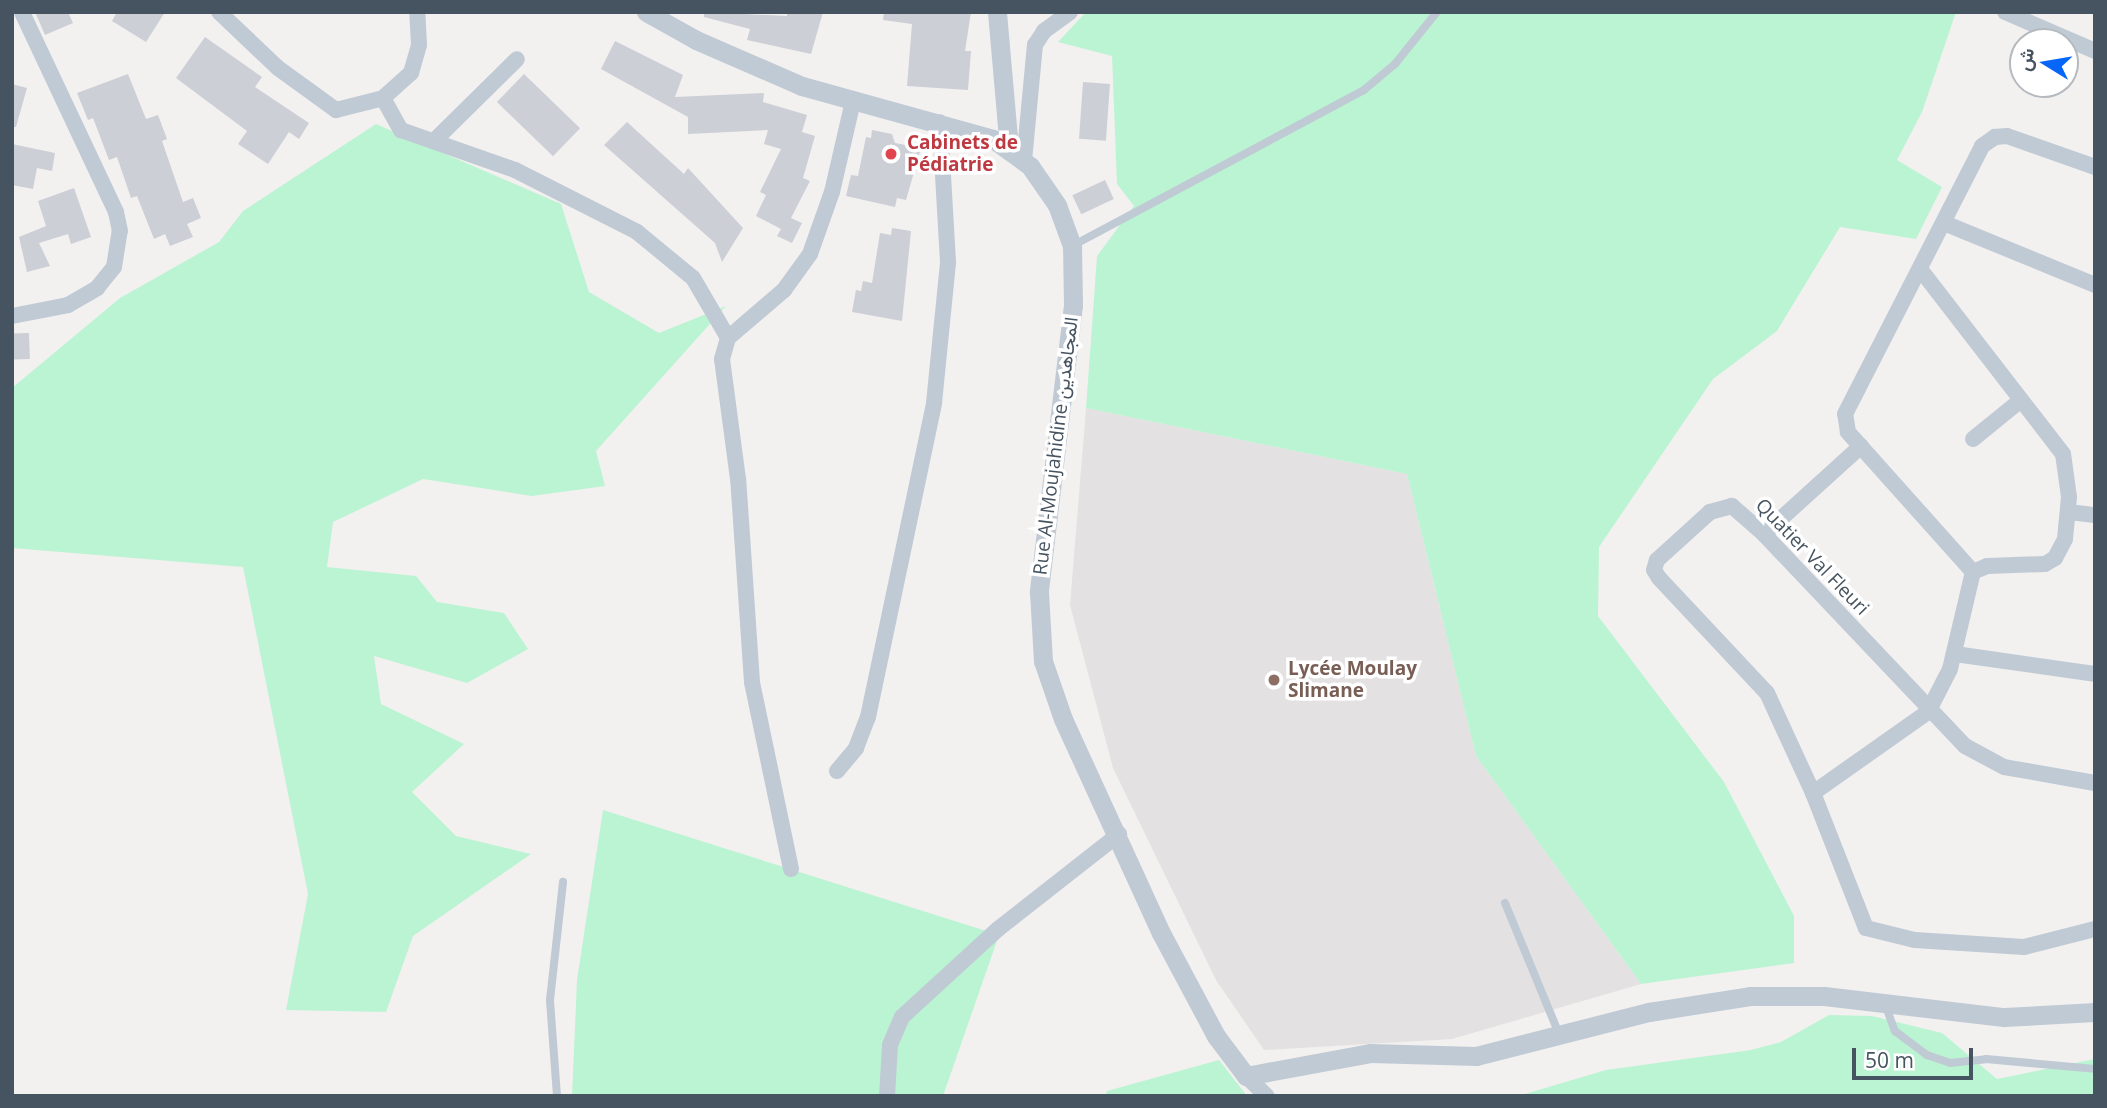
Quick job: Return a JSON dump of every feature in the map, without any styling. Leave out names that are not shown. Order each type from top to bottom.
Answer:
[{"type":"street","points":[[12,316],[68,305],[97,288],[114,267],[120,231],[116,212],[22,12]]},
{"type":"street","points":[[219,12],[327,107],[348,108],[383,98],[416,63],[419,45],[416,12]]},
{"type":"street","name":"Rue Al-Moujahidine المجاهدين","points":[[646,12],[669,18],[803,86],[940,122],[993,139],[1017,156],[1053,198],[1072,246],[1072,316],[1039,592],[1039,640],[1063,719],[1119,834],[1183,978],[1246,1076],[1267,1096]]},
{"type":"street","points":[[997,12],[1017,156]]},
{"type":"street","points":[[1017,156],[1035,45],[1044,31],[1070,12]]},
{"type":"street","points":[[2005,12],[2095,51]]},
{"type":"street","points":[[435,140],[517,59]]},
{"type":"street","points":[[383,98],[401,130],[435,140],[558,189],[637,232],[693,278],[728,338],[723,373],[738,479],[752,682],[791,869]]},
{"type":"street","points":[[728,338],[802,269],[832,192],[853,101]]},
{"type":"street","points":[[836,771],[856,748],[868,718],[934,403],[948,262],[940,122]]},
{"type":"street","points":[[1973,572],[1845,426],[1847,408],[1921,270],[1976,153],[1995,137],[2019,139],[2095,167]]},
{"type":"street","points":[[1944,223],[2095,285]]},
{"type":"street","points":[[1921,270],[2065,459],[2069,512],[2062,547],[2050,561],[2034,566],[1987,566],[1973,572]]},
{"type":"street","points":[[1973,439],[2021,400]]},
{"type":"street","points":[[1765,534],[1861,446]]},
{"type":"street","name":"Quatier Val Fleuri","points":[[2095,783],[1998,765],[1965,746],[1928,712],[1765,534],[1736,509],[1722,507],[1662,553],[1654,570],[1759,682],[1813,793],[1864,926],[1874,933],[1915,940],[2024,947],[2095,929]]},
{"type":"street","points":[[2069,512],[2095,515]]},
{"type":"street","points":[[1813,793],[1928,712],[1955,654],[1973,572]]},
{"type":"street","points":[[1955,654],[2095,674]]},
{"type":"street","points":[[887,1096],[890,1045],[902,1017],[998,929],[1119,834]]},
{"type":"street","points":[[1246,1076],[1370,1053],[1476,1056],[1649,1012],[1750,996],[1824,996],[2004,1017],[2095,1012]]},
{"type":"lane","points":[[1072,246],[1364,90],[1395,64],[1437,12]]},
{"type":"lane","points":[[557,1096],[550,1000],[563,882]]},
{"type":"lane","points":[[1505,904],[1559,1034]]},
{"type":"lane","points":[[1885,1004],[1895,1031],[1927,1055],[1950,1063],[1986,1059],[2095,1069]]},
{"type":"shaded area","name":"Lycée Moulay Slimane","points":[[1086,408],[1407,474],[1476,756],[1641,984],[1452,1039],[1264,1050],[1216,980],[1113,768],[1070,605]]},
{"type":"green space","points":[[1086,12],[1956,12],[1922,112],[1897,160],[1942,187],[1916,239],[1840,227],[1777,331],[1713,379],[1599,547],[1598,616],[1724,782],[1794,916],[1794,963],[1641,984],[1476,756],[1407,474],[1086,408],[1097,256],[1134,206],[1117,184],[1112,56],[1058,42]]},
{"type":"green space","points":[[376,124],[561,204],[589,292],[659,333],[726,306],[596,451],[605,486],[532,496],[423,479],[333,522],[327,567],[416,576],[437,602],[504,613],[528,649],[467,683],[374,656],[381,704],[464,744],[412,792],[456,836],[531,854],[413,936],[386,1012],[286,1010],[308,894],[243,567],[12,548],[12,388],[120,298],[219,242],[243,211]]},
{"type":"green space","points":[[603,810],[999,935],[943,1096],[572,1096],[577,980]]},
{"type":"green space","points":[[1829,1015],[1872,1016],[1942,1033],[1997,1079],[2095,1059],[2095,1096],[1518,1096],[1606,1070],[1751,1050],[1781,1042]]},
{"type":"green space","points":[[1219,1060],[1247,1096],[1105,1096],[1107,1091]]},
{"type":"building","points":[[35,12],[68,12],[73,23],[45,35]]},
{"type":"building","points":[[117,12],[165,12],[146,42],[112,21]]},
{"type":"building","points":[[704,12],[787,16],[787,12],[823,12],[811,54],[747,40],[750,29],[704,17]]},
{"type":"building","points":[[884,12],[971,12],[965,51],[971,51],[968,90],[907,86],[912,24],[883,20]]},
{"type":"building","points":[[205,37],[262,77],[255,87],[309,123],[299,139],[289,132],[268,164],[238,144],[247,131],[176,78]]},
{"type":"building","points":[[615,41],[683,75],[675,97],[764,93],[763,102],[807,115],[802,132],[815,136],[803,178],[810,181],[791,218],[802,223],[792,243],[777,236],[781,229],[756,216],[766,195],[760,192],[781,149],[764,144],[768,130],[688,134],[688,117],[601,69]]},
{"type":"building","points":[[128,74],[146,119],[158,115],[167,139],[162,141],[183,202],[193,198],[201,218],[187,224],[193,237],[170,246],[165,234],[154,239],[137,196],[131,198],[117,157],[109,160],[93,118],[88,120],[77,93]]},
{"type":"building","points":[[524,74],[580,128],[553,156],[497,102]]},
{"type":"building","points":[[1083,82],[1110,84],[1106,141],[1079,139]]},
{"type":"building","points":[[12,84],[27,88],[16,127],[12,127]]},
{"type":"building","points":[[627,122],[684,174],[688,168],[743,228],[722,262],[715,243],[604,145]]},
{"type":"building","points":[[872,130],[892,134],[895,143],[921,148],[906,200],[897,198],[895,207],[846,196],[851,175],[858,176],[866,137],[871,138]]},
{"type":"building","points":[[12,144],[55,153],[52,171],[37,168],[33,189],[12,185]]},
{"type":"building","points":[[1105,180],[1114,199],[1081,214],[1072,195]]},
{"type":"building","points":[[74,188],[91,237],[71,244],[68,234],[39,243],[50,266],[27,272],[19,237],[46,226],[38,201]]},
{"type":"building","points":[[892,228],[911,231],[902,321],[852,312],[856,290],[861,291],[863,281],[872,283],[880,233],[891,235]]},
{"type":"building","points":[[29,333],[30,359],[13,360],[12,334]]},
{"type":"place","name":"Cabinets de Pédiatrie","points":[[891,154]]},
{"type":"place","name":"Lycée Moulay Slimane","points":[[1274,680]]}]
